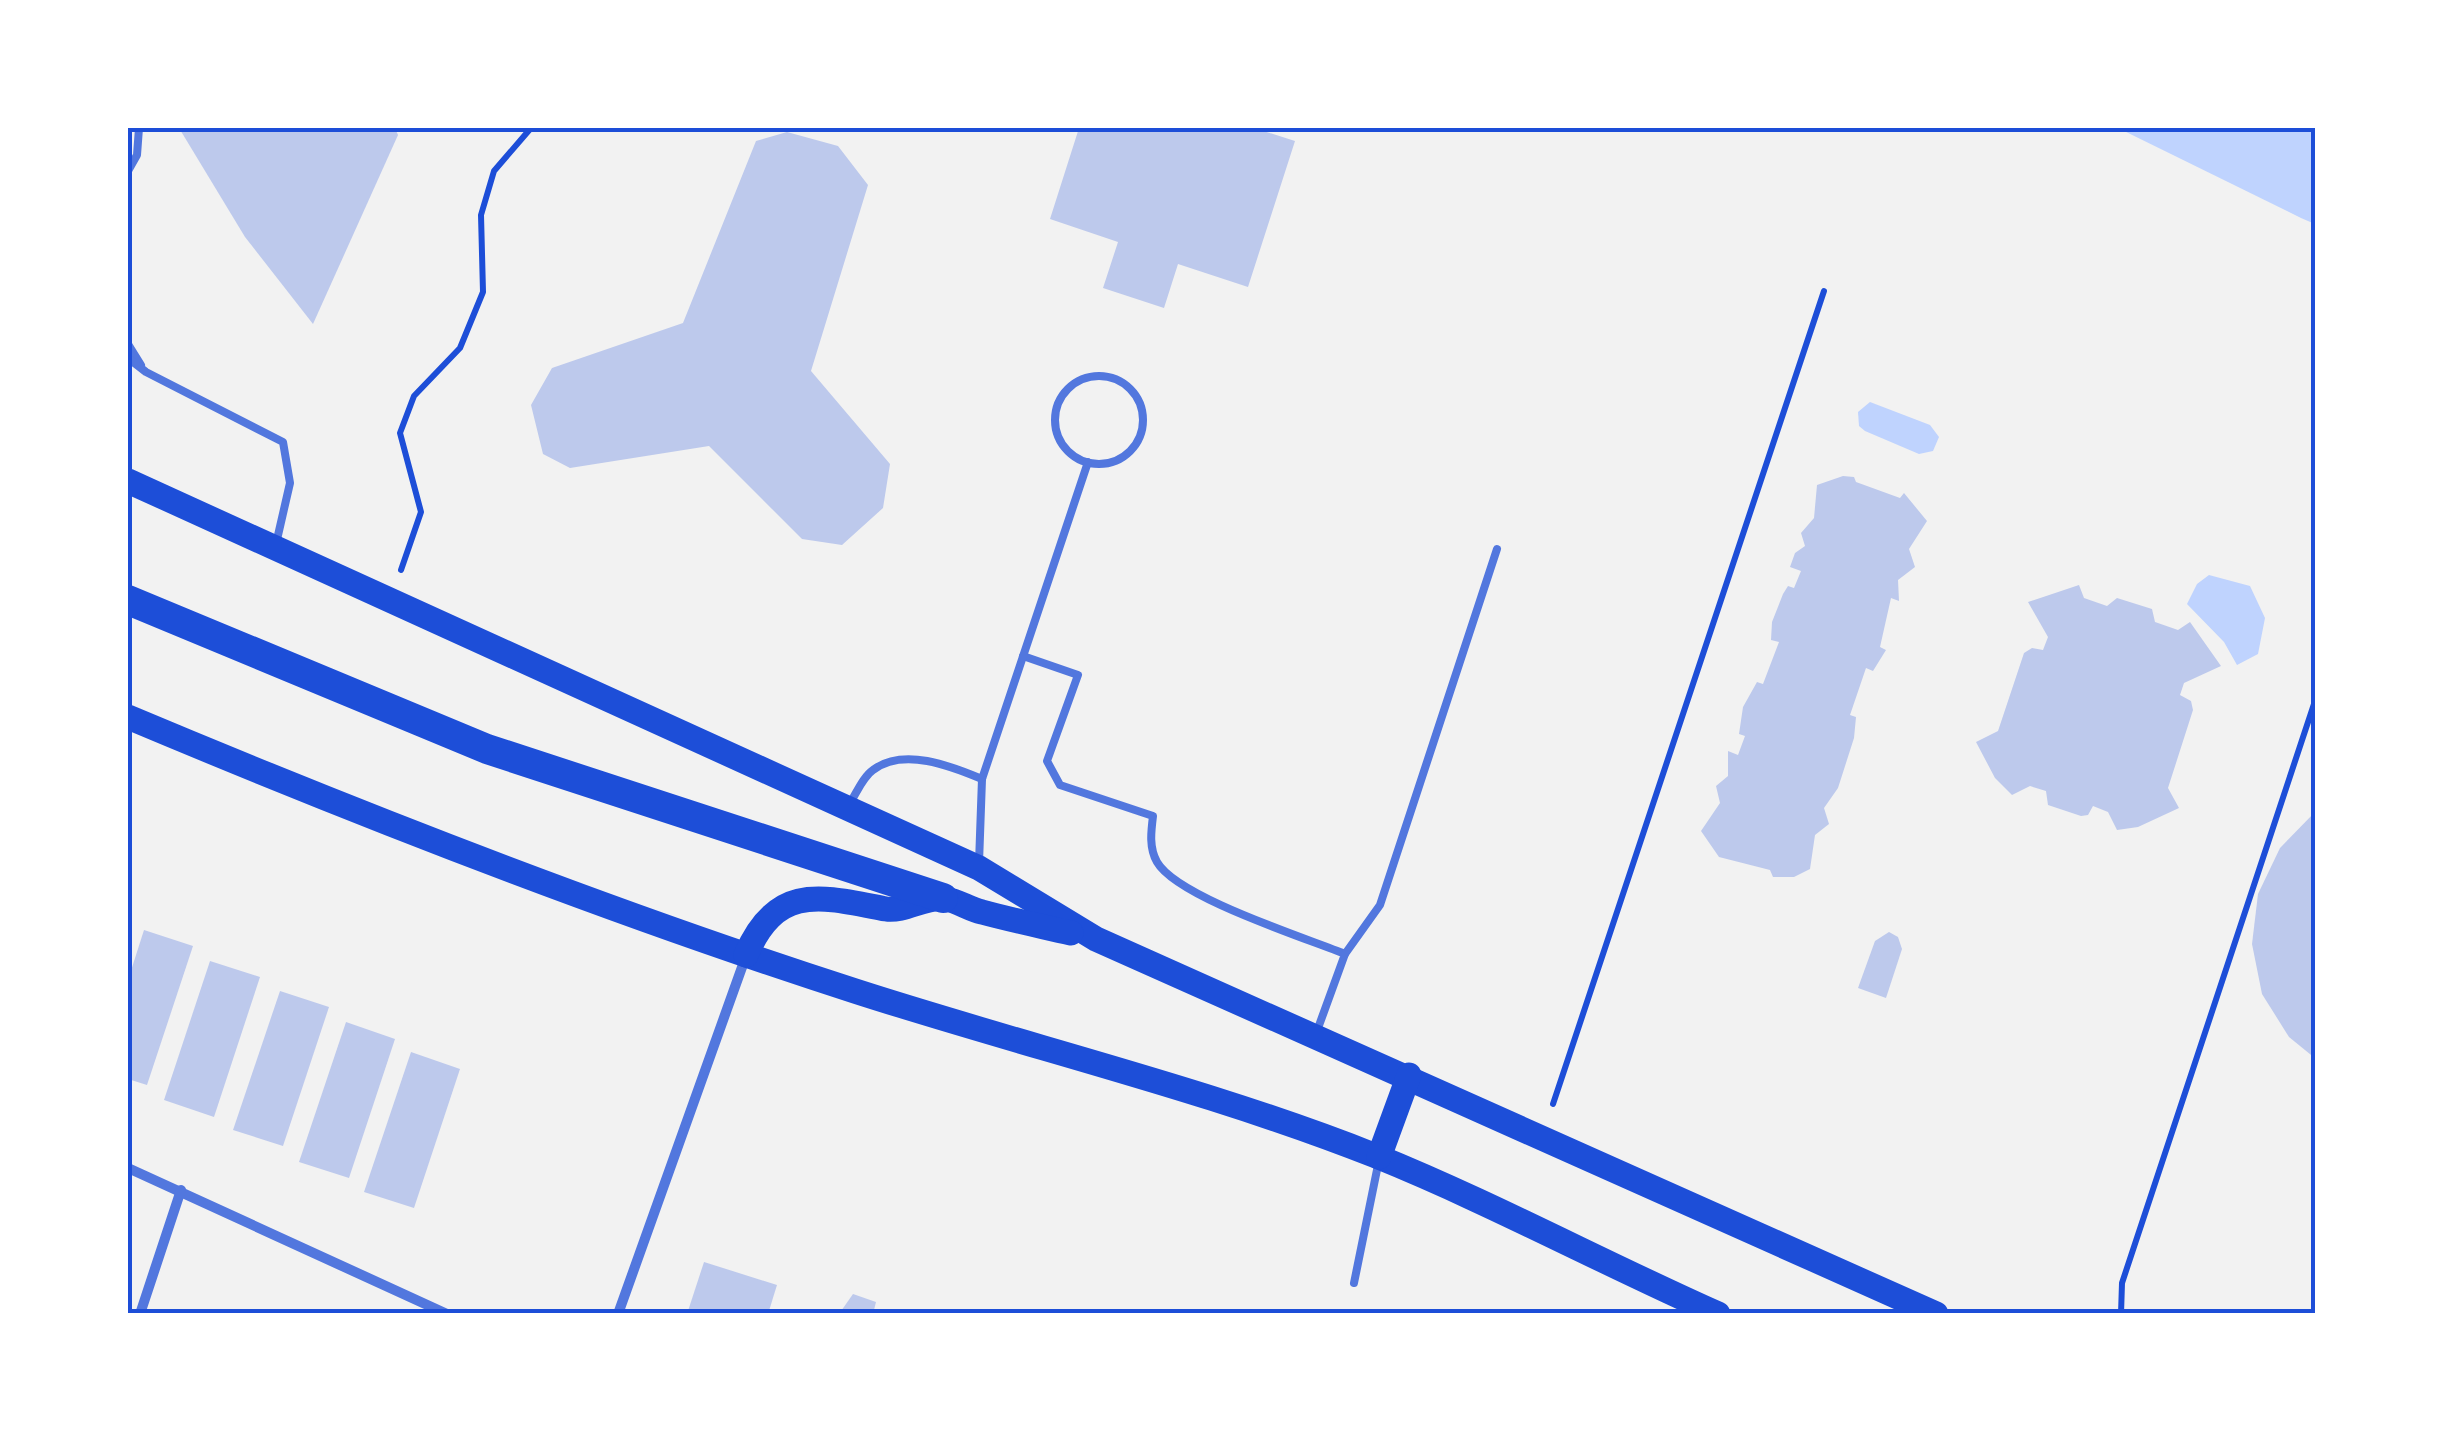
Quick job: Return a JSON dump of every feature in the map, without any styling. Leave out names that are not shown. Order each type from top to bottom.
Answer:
[{"type":"highway","points":[[128,600],[269,662],[487,749],[942,898]]},
{"type":"main road","points":[[128,481],[979,868],[1096,939],[1409,1075],[1936,1314]]},
{"type":"main road","points":[[128,717],[448,846],[746,954],[948,1021],[1141,1076],[1379,1158],[1703,1311]]},
{"type":"main road","points":[[746,954],[761,925],[798,900],[845,898],[890,910],[942,898],[978,911],[1096,939]]},
{"type":"main road","points":[[1379,1158],[1409,1075]]},
{"type":"street","points":[[618,1314],[746,954]]},
{"type":"street","points":[[128,1168],[446,1314]]},
{"type":"street","points":[[140,1314],[180,1190]]},
{"type":"lane","points":[[128,175],[137,155],[139,128]]},
{"type":"lane","points":[[128,344],[146,372]]},
{"type":"lane","points":[[128,358],[146,372],[283,442],[290,483],[275,548]]},
{"type":"lane","points":[[1106,376],[1131,389],[1138,401],[1142,428],[1128,452],[1116,460],[1088,462],[1064,448],[1057,434],[1057,404],[1077,381],[1106,376]]},
{"type":"lane","points":[[979,868],[982,778],[1088,462]]},
{"type":"lane","points":[[1316,1034],[1345,954],[1380,905],[1497,549]]},
{"type":"lane","points":[[1024,656],[1078,675],[1047,762],[1060,785],[1152,816],[1150,842],[1156,861],[1177,885],[1345,954]]},
{"type":"lane","points":[[847,808],[870,771],[892,759],[945,764],[982,778]]},
{"type":"lane","points":[[1354,1282],[1379,1158]]},
{"type":"path","points":[[390,600],[421,512],[400,433],[414,396],[460,348],[483,292],[480,214],[494,171],[531,128]]},
{"type":"path","points":[[1553,1104],[1824,291]]},
{"type":"path","points":[[2121,1314],[2125,1302],[2122,1283],[2316,698]]},
{"type":"water","points":[[2118,128],[2315,128],[2315,224],[2301,218]]},
{"type":"water","points":[[1870,402],[1930,425],[1939,437],[1933,451],[1919,454],[1865,431],[1859,426],[1858,412]]},
{"type":"water","points":[[2209,575],[2250,586],[2265,618],[2258,654],[2237,665],[2224,642],[2187,604],[2197,584]]},
{"type":"building","points":[[179,128],[395,128],[398,135],[313,324],[245,237]]},
{"type":"building","points":[[1079,128],[1254,128],[1295,141],[1248,287],[1178,264],[1164,308],[1103,288],[1118,242],[1050,219]]},
{"type":"building","points":[[787,132],[838,146],[868,185],[811,371],[890,464],[883,508],[842,545],[802,539],[709,446],[570,468],[543,454],[531,405],[552,368],[683,323],[756,141]]},
{"type":"building","points":[[1843,476],[1854,477],[1856,482],[1900,498],[1904,493],[1927,521],[1909,549],[1915,567],[1898,580],[1899,601],[1891,598],[1880,647],[1886,650],[1873,671],[1866,668],[1850,715],[1856,717],[1854,738],[1838,788],[1824,808],[1829,824],[1815,835],[1810,869],[1794,877],[1773,877],[1770,870],[1719,857],[1701,831],[1720,803],[1716,786],[1728,776],[1728,751],[1738,755],[1745,736],[1739,734],[1743,707],[1757,682],[1763,684],[1779,642],[1771,640],[1772,622],[1783,594],[1788,586],[1794,588],[1801,571],[1790,567],[1795,553],[1805,546],[1801,533],[1814,518],[1817,485]]},
{"type":"building","points":[[2079,585],[2084,598],[2107,606],[2117,598],[2152,609],[2155,622],[2178,630],[2190,622],[2221,666],[2184,683],[2180,695],[2191,701],[2193,710],[2168,788],[2179,808],[2138,827],[2117,830],[2108,812],[2093,806],[2088,815],[2081,816],[2048,805],[2046,791],[2030,786],[2012,795],[1995,778],[1976,742],[1998,731],[2024,653],[2032,648],[2043,650],[2048,637],[2028,602]]},
{"type":"building","points":[[2316,811],[2316,1059],[2289,1037],[2262,994],[2252,944],[2258,894],[2280,848]]},
{"type":"building","points":[[144,930],[193,946],[147,1085],[128,1079],[128,980]]},
{"type":"building","points":[[1889,932],[1898,937],[1902,949],[1886,998],[1858,988],[1875,941]]},
{"type":"building","points":[[210,961],[260,977],[214,1117],[164,1100]]},
{"type":"building","points":[[280,991],[329,1007],[283,1146],[233,1130]]},
{"type":"building","points":[[346,1022],[395,1039],[349,1178],[299,1162]]},
{"type":"building","points":[[411,1052],[460,1069],[414,1208],[364,1192]]},
{"type":"building","points":[[704,1262],[777,1285],[768,1314],[687,1314]]},
{"type":"building","points":[[853,1294],[876,1302],[873,1314],[839,1314]]}]
